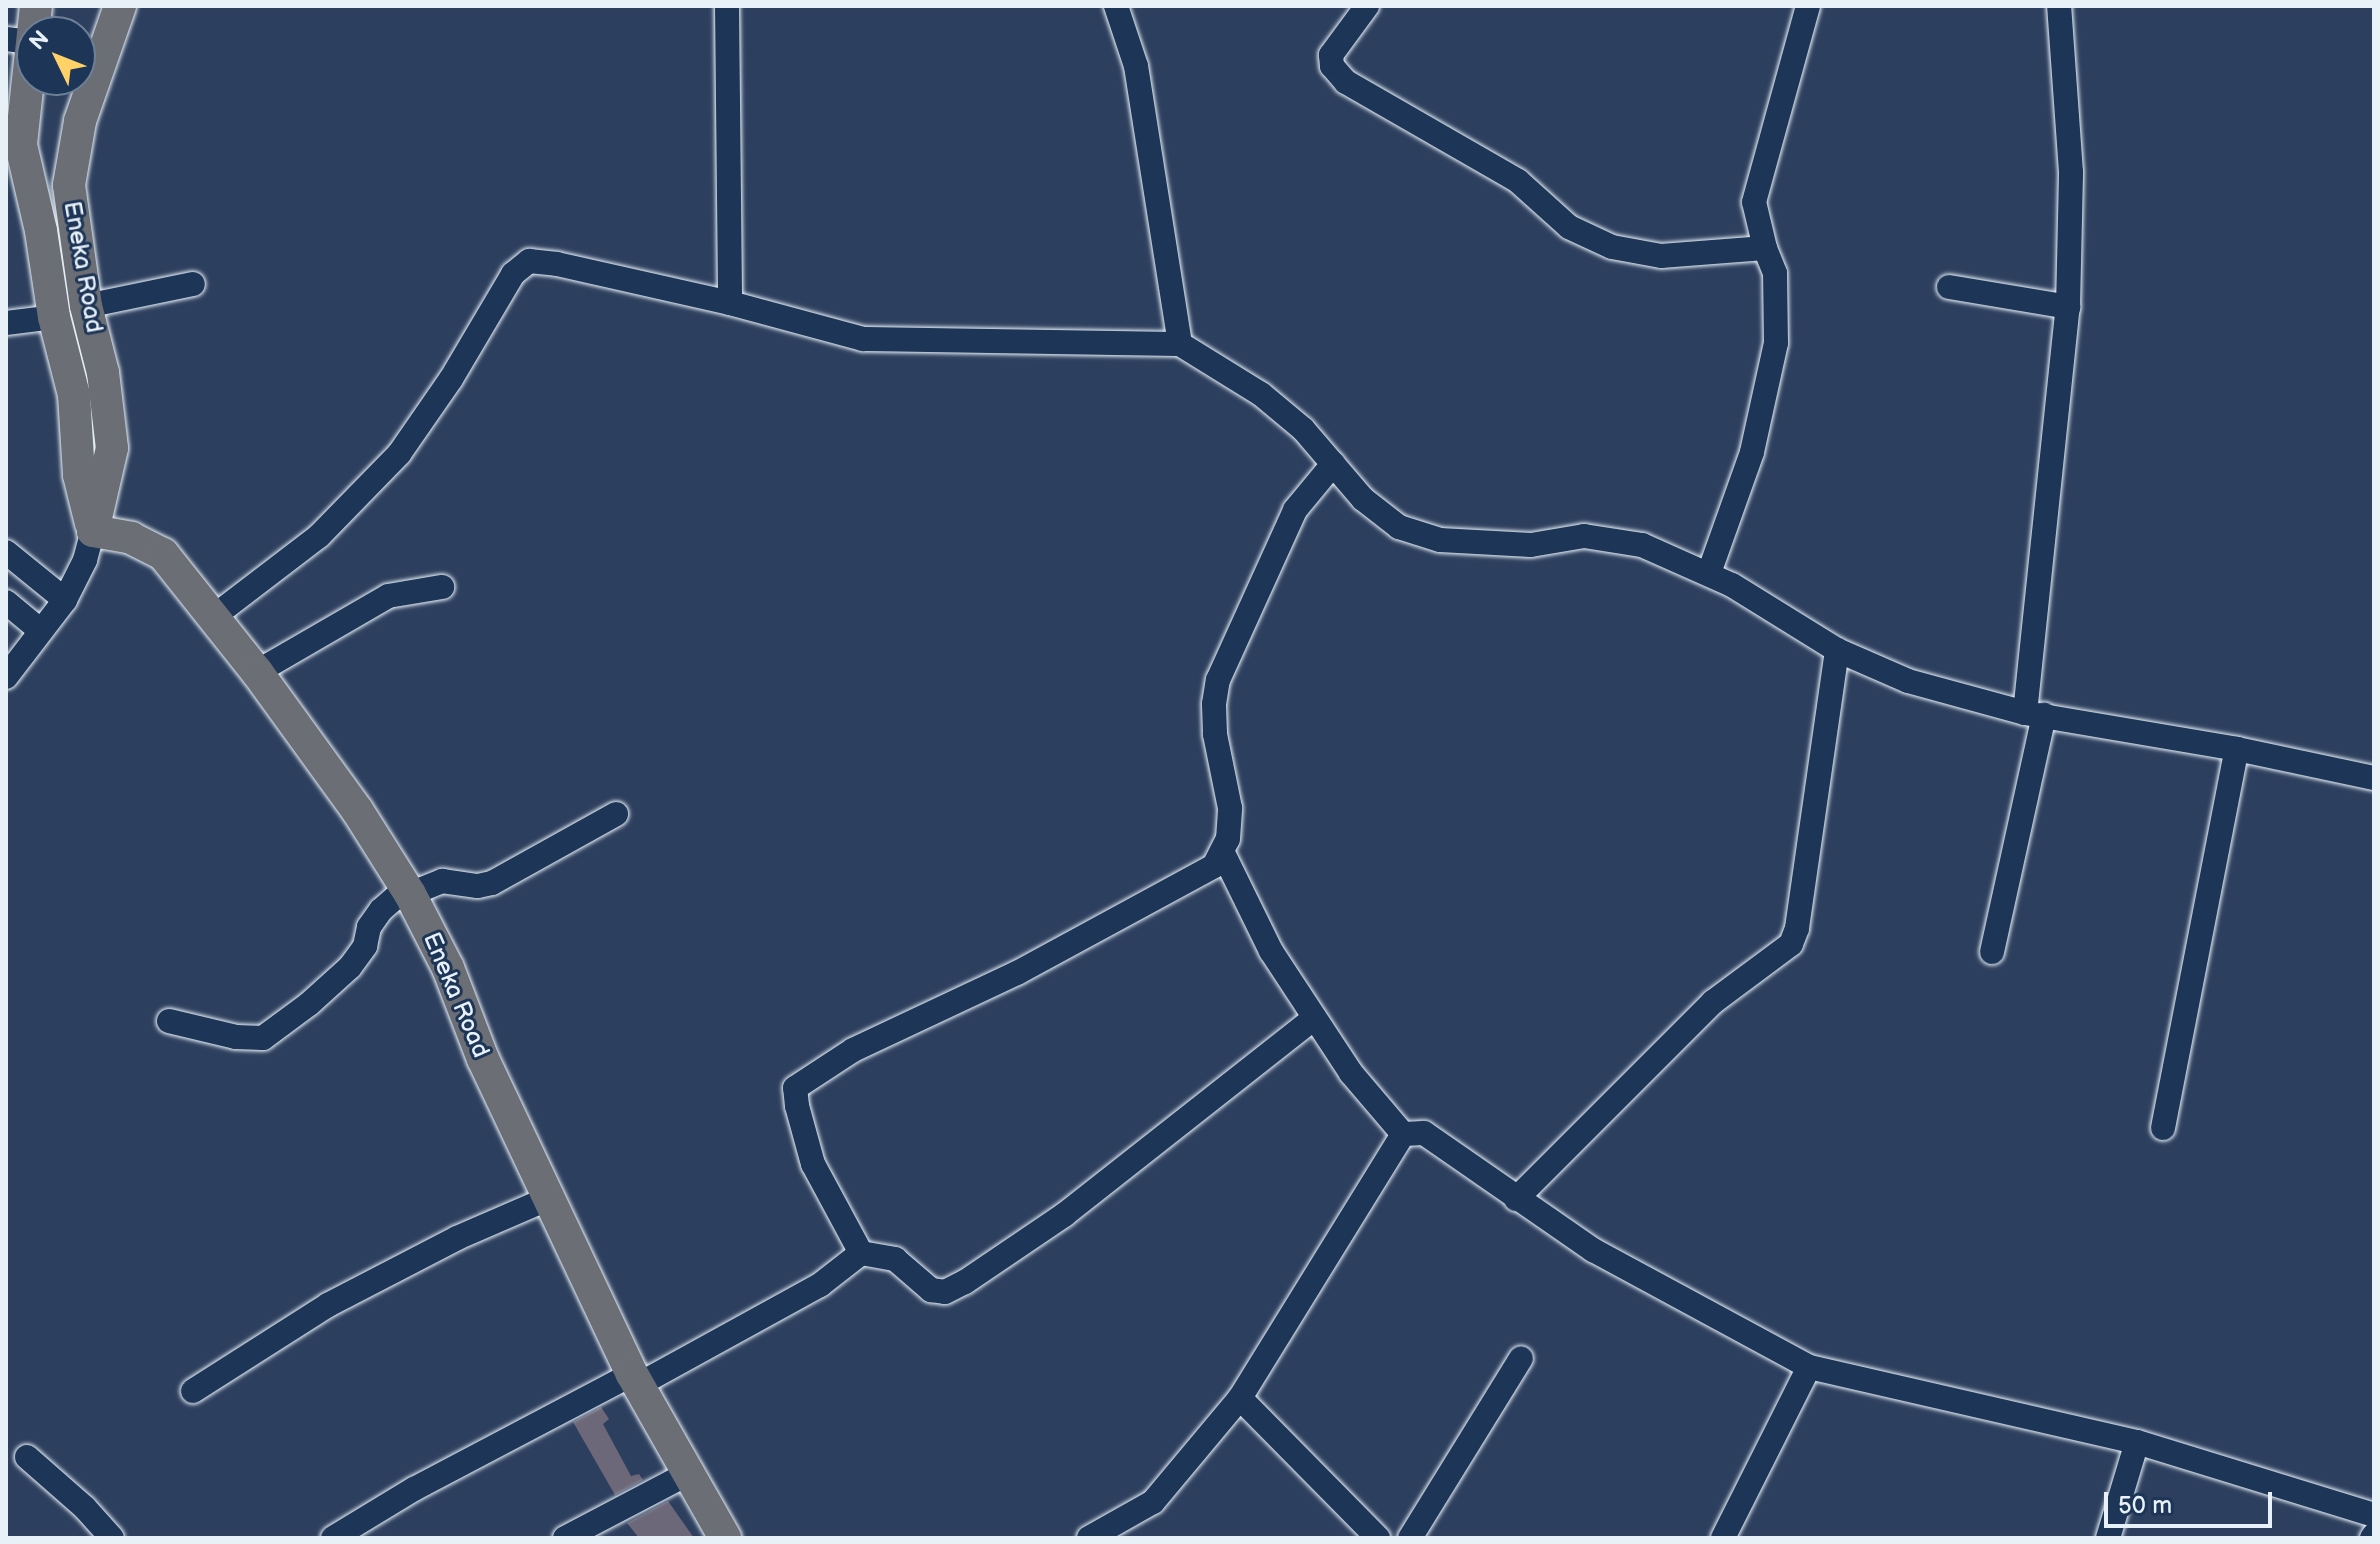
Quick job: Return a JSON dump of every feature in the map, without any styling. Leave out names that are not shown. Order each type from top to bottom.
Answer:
[{"type":"main road","name":"Eneka Road","points":[[93,531],[112,448],[103,373],[86,306],[69,185],[80,121],[120,6]]},
{"type":"main road","name":"Eneka Road","points":[[20,96],[21,145],[41,231],[54,317],[74,395],[79,475],[93,531]]},
{"type":"main road","name":"Eneka Road","points":[[93,531],[131,538],[163,554],[257,672],[357,810],[408,891],[448,968],[483,1059],[635,1380],[725,1538]]},
{"type":"street","points":[[727,6],[730,303]]},
{"type":"street","points":[[1116,6],[1136,66],[1180,344]]},
{"type":"street","points":[[1367,6],[1331,55],[1332,66],[1346,82],[1518,181],[1569,227],[1612,247],[1661,256],[1765,248]]},
{"type":"street","points":[[1709,573],[1752,452],[1776,343],[1775,273],[1765,248],[1754,202],[1808,6]]},
{"type":"street","points":[[1992,952],[2034,714],[2068,307],[2071,172],[2059,6]]},
{"type":"street","points":[[213,617],[319,536],[399,454],[451,379],[513,274],[529,261],[557,264],[730,303],[863,339],[1180,344],[1261,394],[1303,429],[1363,499],[1399,527],[1440,540],[1531,545],[1584,536],[1642,545],[1709,573],[1837,650],[1908,681],[2034,714],[2237,749],[2374,778]]},
{"type":"street","points":[[86,306],[193,284]]},
{"type":"street","points":[[1949,287],[2068,307]]},
{"type":"street","points":[[6,323],[54,317]]},
{"type":"street","points":[[861,1253],[813,1164],[795,1088],[853,1050],[1017,973],[1214,866],[1223,853],[1230,808],[1215,734],[1214,704],[1218,680],[1295,510],[1333,464]]},
{"type":"street","points":[[6,677],[65,600],[85,560],[93,531]]},
{"type":"street","points":[[6,552],[65,600]]},
{"type":"street","points":[[257,672],[388,596],[442,587]]},
{"type":"street","points":[[6,602],[41,631]]},
{"type":"street","points":[[1516,1199],[1713,1002],[1791,944],[1797,928],[1837,650]]},
{"type":"street","points":[[2163,1128],[2237,749]]},
{"type":"street","points":[[169,1021],[236,1037],[263,1038],[309,1004],[350,967],[365,946],[375,918],[408,891],[442,881],[478,886],[492,883],[616,814]]},
{"type":"street","points":[[1223,853],[1271,951],[1351,1073],[1403,1134]]},
{"type":"street","points":[[333,1538],[414,1489],[820,1285],[861,1253],[895,1259],[931,1290],[945,1292],[1064,1215],[1314,1018]]},
{"type":"street","points":[[1403,1134],[1424,1133],[1593,1250],[1809,1367],[2137,1442],[2374,1515]]},
{"type":"street","points":[[1089,1538],[1153,1502],[1240,1398],[1403,1134]]},
{"type":"street","points":[[193,1391],[328,1305],[457,1238],[547,1199]]},
{"type":"street","points":[[1410,1538],[1521,1358]]},
{"type":"street","points":[[1723,1538],[1809,1367]]},
{"type":"street","points":[[1240,1398],[1378,1538]]},
{"type":"street","points":[[2108,1538],[2137,1442]]},
{"type":"street","points":[[27,1457],[85,1508],[112,1538]]},
{"type":"street","points":[[565,1538],[687,1474]]},
{"type":"building","points":[[601,1407],[609,1419],[603,1424],[631,1476],[639,1474],[643,1480],[615,1495],[573,1422]]},
{"type":"building","points":[[668,1501],[694,1538],[639,1538],[627,1523]]}]
